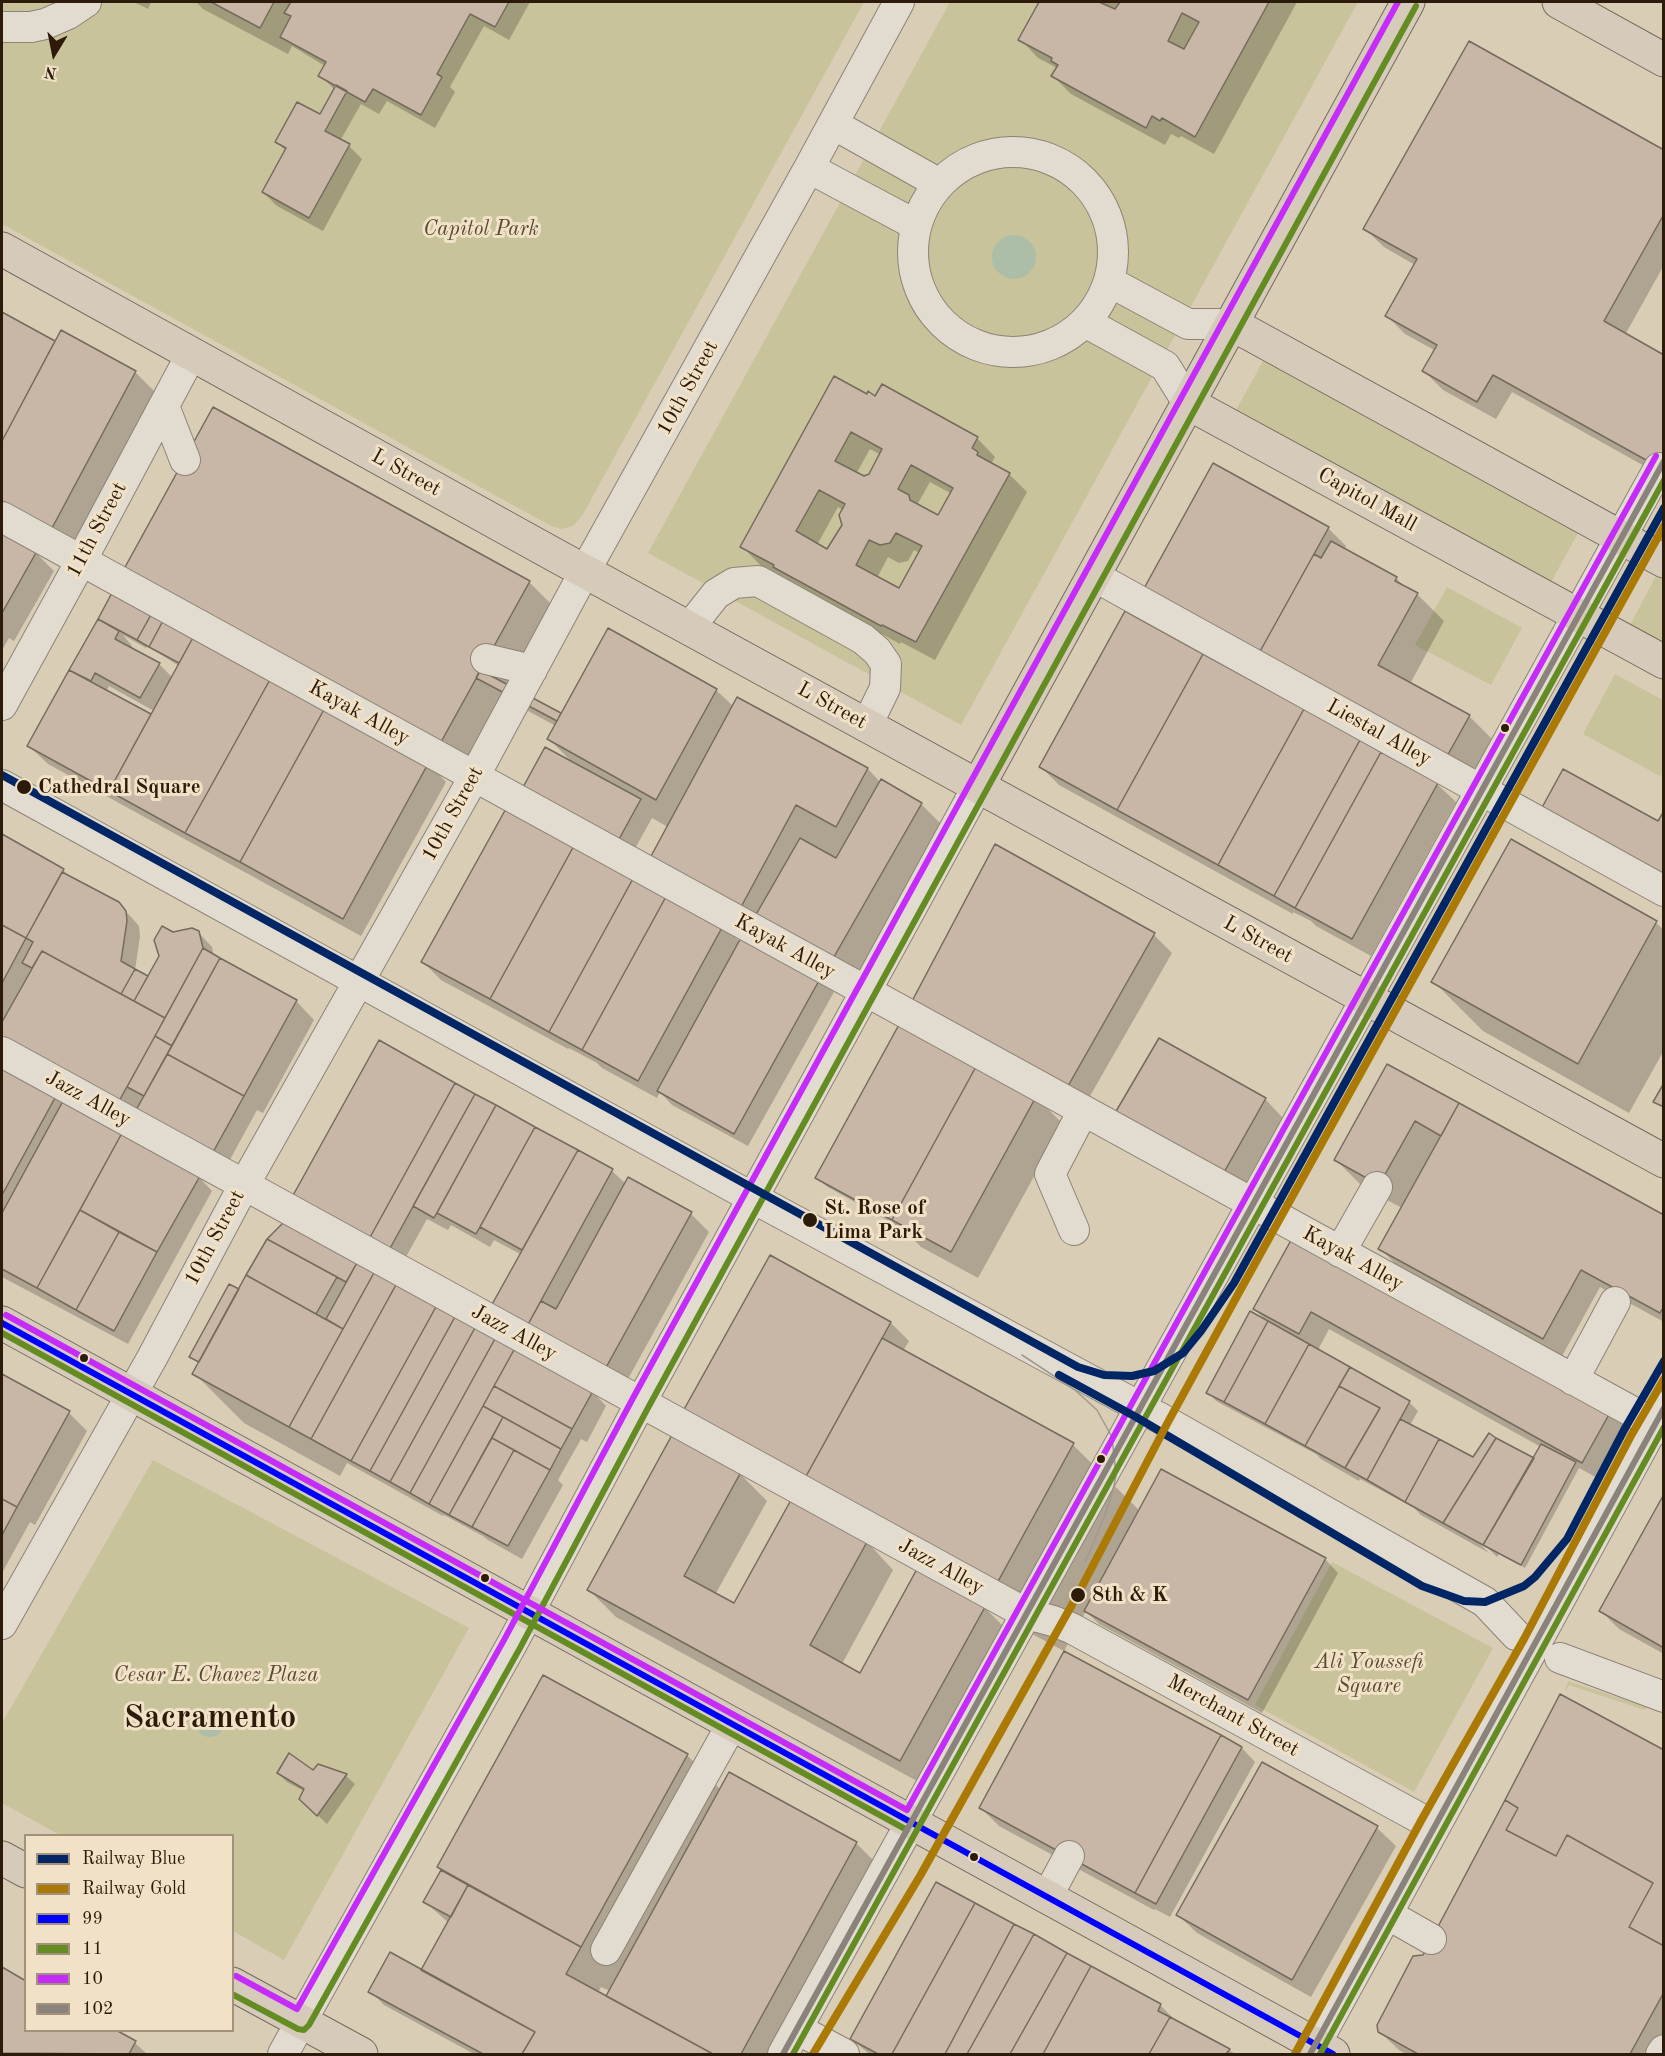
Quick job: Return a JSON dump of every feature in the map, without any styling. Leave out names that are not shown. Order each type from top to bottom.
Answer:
[{"type":"main road","points":[[978,786],[1408,2]]},
{"type":"main road","points":[[1558,2],[1664,60]]},
{"type":"main road","name":"L Street","points":[[2,249],[688,628],[1664,1161]]},
{"type":"main road","points":[[1232,324],[1664,561]]},
{"type":"main road","name":"Capitol Mall","points":[[1188,403],[1664,662]]},
{"type":"main road","points":[[2,1323],[1047,1897],[1320,2051]]},
{"type":"main road","points":[[2,1858],[24,1870]]},
{"type":"main road","points":[[234,1985],[361,2055]]},
{"type":"street","points":[[2,27],[31,27],[45,24],[68,14],[86,2]]},
{"type":"street","name":"10th Street","points":[[6,1606],[130,1395],[244,1185],[474,777],[899,2]]},
{"type":"street","points":[[833,124],[938,183]]},
{"type":"street","points":[[1011,152],[1046,157],[1064,166],[1089,186],[1100,200],[1107,216],[1114,246],[1110,282],[1100,303],[1085,322],[1062,340],[1020,352],[998,351],[967,341],[938,319],[919,289],[912,254],[916,225],[924,204],[938,183],[961,166],[977,158],[1011,152]]},
{"type":"street","points":[[809,168],[916,225]]},
{"type":"street","points":[[1110,282],[1188,324],[1232,324]]},
{"type":"street","name":"Capitol Mall","points":[[1085,322],[1165,366],[1188,403]]},
{"type":"street","name":"11th Street","points":[[2,705],[191,355]]},
{"type":"street","points":[[164,406],[184,460]]},
{"type":"street","points":[[844,2055],[790,2042],[1659,468]]},
{"type":"street","name":"Kayak Alley","points":[[2,517],[1573,1380],[1660,1420]]},
{"type":"street","name":"Liestal Alley","points":[[1094,576],[1664,891]]},
{"type":"street","points":[[688,628],[716,594],[734,583],[758,581],[863,639],[877,651],[886,664],[885,688],[867,725]]},
{"type":"street","points":[[486,659],[532,670]]},
{"type":"street","points":[[2,784],[753,1198],[1141,1408],[1485,1602],[1516,1635]]},
{"type":"street","points":[[283,2055],[978,786]]},
{"type":"street","name":"Jazz Alley","points":[[2,1052],[1027,1614]]},
{"type":"street","points":[[1074,1230],[1050,1174],[1083,1111]]},
{"type":"street","points":[[1340,1252],[1377,1187]]},
{"type":"street","points":[[1573,1380],[1615,1302]]},
{"type":"street","points":[[1320,2051],[1387,1914],[1434,1826],[1660,1420]]},
{"type":"street","name":"Merchant Street","points":[[1027,1614],[1071,1628],[1151,1685],[1434,1826]]},
{"type":"street","points":[[1560,1658],[1664,1696]]},
{"type":"street","points":[[606,1950],[732,1724]]},
{"type":"street","points":[[1047,1897],[1069,1856]]},
{"type":"street","points":[[1387,1914],[1431,1939]]},
{"type":"street","points":[[1661,2055],[1664,2050]]},
{"type":"green space","name":"Capitol Park","points":[[2,2],[864,2],[582,516],[573,526],[561,529],[551,526],[2,224]]},
{"type":"green space","points":[[950,2],[1358,2],[961,725],[648,553]]},
{"type":"green space","points":[[1263,361],[1578,533],[1551,582],[1236,410]]},
{"type":"green space","points":[[1656,576],[1663,580],[1663,644],[1630,625]]},
{"type":"green space","points":[[1447,587],[1522,628],[1491,685],[1415,645]]},
{"type":"green space","points":[[1615,674],[1663,700],[1664,769],[1660,776],[1583,734]]},
{"type":"green space","name":"Cesar E. Chavez Plaza","points":[[153,1460],[469,1628],[284,1960],[234,1932],[234,1834],[58,1834],[2,1803],[2,1723]]},
{"type":"green space","name":"Ali Youssefi Square","points":[[1332,1562],[1493,1648],[1414,1792],[1255,1705]]},
{"type":"green space","points":[[1568,1681],[1647,1707],[1645,1710],[1569,1685],[1565,1691]]},
{"type":"shaded area","points":[[1014,235],[1023,236],[1030,241],[1035,248],[1035,266],[1030,273],[1023,278],[1014,279],[1005,278],[998,273],[993,266],[992,257],[993,248],[998,241],[1005,236]]},
{"type":"shaded area","points":[[210,1709],[220,1713],[224,1723],[220,1733],[210,1737],[200,1733],[196,1723],[200,1713]]},
{"type":"building","points":[[211,2],[274,2],[260,28]]},
{"type":"building","points":[[291,2],[509,2],[495,27],[470,14],[437,74],[442,77],[421,115],[373,89],[365,102],[318,76],[326,62],[280,37],[291,16],[284,13]]},
{"type":"building","points":[[1039,2],[1099,2],[1115,9],[1120,2],[1269,2],[1195,137],[1162,118],[1160,121],[1152,116],[1146,128],[1051,76],[1058,65],[1051,61],[1052,58],[1018,40]],"holes":[[[1182,13],[1199,22],[1184,49],[1168,41]]]},
{"type":"building","points":[[1469,41],[1664,150],[1664,214],[1604,321],[1664,355],[1664,470],[1493,375],[1477,402],[1422,371],[1437,345],[1385,316],[1417,259],[1363,229]]},
{"type":"building","points":[[336,85],[347,91],[325,131],[350,144],[309,218],[262,192],[286,148],[275,142],[297,102],[320,114]]},
{"type":"building","points":[[2,312],[55,341],[2,441]]},
{"type":"building","points":[[61,330],[136,371],[52,528],[2,501],[2,441]]},
{"type":"building","points":[[834,376],[875,396],[882,384],[978,437],[972,448],[978,452],[977,455],[1010,473],[916,642],[881,626],[740,547]],"holes":[[[851,432],[882,449],[869,474],[864,476],[835,461]],[[911,465],[953,488],[938,515],[910,500],[909,495],[898,489]],[[819,490],[845,504],[839,515],[842,525],[827,549],[796,531]],[[896,533],[922,546],[899,588],[856,565],[869,540],[880,545],[890,543]]]},
{"type":"building","points":[[213,407],[530,581],[441,742],[124,569]]},
{"type":"building","points":[[1213,463],[1329,527],[1258,655],[1142,592]]},
{"type":"building","points":[[2,532],[37,551],[2,613]]},
{"type":"building","points":[[1331,541],[1397,577],[1395,581],[1418,593],[1378,665],[1470,715],[1446,758],[1258,655],[1314,554],[1321,558]]},
{"type":"building","points":[[114,589],[153,611],[137,640],[98,619]]},
{"type":"building","points":[[153,611],[165,617],[149,647],[137,640]]},
{"type":"building","points":[[1125,611],[1203,654],[1117,810],[1039,767]]},
{"type":"building","points":[[165,617],[195,634],[179,663],[149,647]]},
{"type":"building","points":[[98,619],[119,631],[115,639],[160,663],[140,698],[95,673],[91,681],[69,670]]},
{"type":"building","points":[[608,628],[717,689],[656,800],[547,739]]},
{"type":"building","points":[[195,634],[272,676],[185,833],[109,791]]},
{"type":"building","points":[[1203,654],[1304,709],[1218,865],[1117,810]]},
{"type":"building","points":[[69,670],[151,714],[109,791],[27,746]]},
{"type":"building","points":[[480,670],[561,713],[557,721],[476,678]]},
{"type":"building","points":[[272,676],[326,706],[240,862],[185,833]]},
{"type":"building","points":[[737,697],[868,768],[836,827],[796,805],[741,907],[650,858]]},
{"type":"building","points":[[326,706],[429,762],[343,919],[240,862]]},
{"type":"building","points":[[1304,709],[1360,740],[1274,896],[1218,865]]},
{"type":"building","points":[[1360,740],[1381,752],[1295,908],[1274,896]]},
{"type":"building","points":[[545,747],[641,799],[618,841],[522,789]]},
{"type":"building","points":[[1381,752],[1438,783],[1352,939],[1295,908]]},
{"type":"building","points":[[1563,769],[1658,821],[1664,811],[1664,881],[1539,813]]},
{"type":"building","points":[[881,779],[922,803],[831,962],[754,918],[800,838],[836,858]]},
{"type":"building","points":[[508,805],[576,842],[490,999],[421,962]]},
{"type":"building","points":[[2,834],[64,869],[26,938],[2,925]]},
{"type":"building","points":[[1511,839],[1657,921],[1578,1064],[1431,982]]},
{"type":"building","points":[[576,842],[635,875],[549,1032],[490,999]]},
{"type":"building","points":[[995,844],[1155,933],[1068,1086],[911,1003]]},
{"type":"building","points":[[62,872],[119,902],[126,911],[127,921],[121,961],[135,969],[121,994],[42,951],[32,968],[22,963],[33,942],[26,938]]},
{"type":"building","points":[[635,875],[668,893],[582,1050],[549,1032]]},
{"type":"building","points":[[668,893],[724,924],[638,1081],[582,1050]]},
{"type":"building","points":[[2,925],[26,938],[2,983]]},
{"type":"building","points":[[162,926],[173,932],[192,928],[199,931],[203,948],[165,1018],[134,1001],[159,956],[154,940]]},
{"type":"building","points":[[743,934],[821,977],[734,1134],[657,1091]]},
{"type":"building","points":[[203,948],[220,958],[172,1046],[155,1036]]},
{"type":"building","points":[[42,951],[165,1018],[118,1103],[2,1039],[2,1022]]},
{"type":"building","points":[[220,958],[297,1000],[244,1096],[167,1054]]},
{"type":"building","points":[[135,969],[148,976],[134,1001],[121,994]]},
{"type":"building","points":[[901,1021],[978,1063],[892,1220],[815,1178]]},
{"type":"building","points":[[155,1036],[172,1046],[144,1096],[127,1087]]},
{"type":"building","points":[[1159,1038],[1266,1098],[1223,1174],[1115,1113]]},
{"type":"building","points":[[379,1040],[455,1083],[368,1241],[291,1199]]},
{"type":"building","points":[[167,1054],[244,1096],[212,1154],[135,1112]]},
{"type":"building","points":[[978,1063],[1037,1095],[951,1252],[892,1220]]},
{"type":"building","points":[[1387,1064],[1459,1103],[1441,1136],[1415,1121],[1379,1185],[1334,1160]]},
{"type":"building","points":[[2,1066],[56,1096],[2,1195]]},
{"type":"building","points":[[455,1083],[475,1094],[388,1252],[368,1241]]},
{"type":"building","points":[[1664,1083],[1664,1107],[1653,1102]]},
{"type":"building","points":[[475,1094],[496,1105],[434,1218],[413,1206]]},
{"type":"building","points":[[63,1101],[122,1133],[37,1288],[2,1269],[2,1213]]},
{"type":"building","points":[[1459,1103],[1664,1215],[1664,1306],[1660,1313],[1581,1270],[1543,1339],[1378,1249]]},
{"type":"building","points":[[496,1105],[535,1127],[476,1234],[437,1213]]},
{"type":"building","points":[[535,1127],[578,1150],[522,1250],[480,1227]]},
{"type":"building","points":[[122,1133],[200,1176],[157,1252],[80,1210]]},
{"type":"building","points":[[578,1150],[613,1169],[526,1328],[490,1308]]},
{"type":"building","points":[[628,1177],[692,1212],[604,1371],[526,1328],[541,1301],[556,1309]]},
{"type":"building","points":[[80,1210],[119,1232],[76,1310],[37,1288]]},
{"type":"building","points":[[285,1221],[358,1261],[346,1282],[267,1239]]},
{"type":"building","points":[[119,1232],[157,1252],[114,1331],[76,1310]]},
{"type":"building","points":[[1295,1233],[1612,1409],[1582,1463],[1311,1312],[1299,1334],[1253,1309]]},
{"type":"building","points":[[267,1239],[337,1277],[316,1314],[246,1275]]},
{"type":"building","points":[[770,1255],[891,1322],[804,1480],[682,1413]]},
{"type":"building","points":[[358,1261],[375,1271],[343,1329],[326,1319]]},
{"type":"building","points":[[375,1271],[397,1283],[311,1439],[289,1427]]},
{"type":"building","points":[[246,1275],[343,1329],[289,1427],[192,1374]]},
{"type":"building","points":[[397,1283],[437,1305],[351,1461],[311,1439]]},
{"type":"building","points":[[229,1284],[239,1289],[199,1362],[189,1357]]},
{"type":"building","points":[[437,1305],[456,1315],[370,1471],[351,1461]]},
{"type":"building","points":[[1250,1311],[1268,1321],[1224,1402],[1206,1393]]},
{"type":"building","points":[[456,1315],[476,1326],[390,1482],[370,1471]]},
{"type":"building","points":[[1268,1321],[1309,1344],[1265,1424],[1224,1402]]},
{"type":"building","points":[[476,1326],[496,1337],[410,1493],[390,1482]]},
{"type":"building","points":[[496,1337],[515,1348],[429,1504],[410,1493]]},
{"type":"building","points":[[882,1338],[1074,1443],[996,1585],[804,1480]]},
{"type":"building","points":[[1309,1344],[1350,1367],[1305,1446],[1265,1424]]},
{"type":"building","points":[[515,1348],[593,1391],[572,1429],[494,1386]]},
{"type":"building","points":[[1350,1367],[1410,1401],[1367,1480],[1345,1468],[1380,1408],[1339,1386]]},
{"type":"building","points":[[2,1374],[70,1411],[17,1507],[2,1499]]},
{"type":"building","points":[[494,1386],[572,1429],[561,1449],[483,1406]]},
{"type":"building","points":[[1339,1386],[1380,1408],[1345,1468],[1305,1446]]},
{"type":"building","points":[[483,1406],[503,1417],[449,1515],[429,1504]]},
{"type":"building","points":[[503,1417],[561,1449],[550,1470],[492,1438]]},
{"type":"building","points":[[1400,1419],[1439,1439],[1405,1502],[1367,1480]]},
{"type":"building","points":[[1489,1433],[1496,1438],[1443,1523],[1405,1502],[1439,1439],[1473,1457]]},
{"type":"building","points":[[672,1435],[741,1472],[684,1576],[734,1603],[791,1500],[867,1542],[810,1645],[860,1673],[917,1569],[985,1607],[900,1761],[587,1590]]},
{"type":"building","points":[[492,1438],[514,1450],[472,1527],[449,1515]]},
{"type":"building","points":[[1496,1438],[1534,1458],[1483,1545],[1443,1523]]},
{"type":"building","points":[[1541,1444],[1576,1462],[1521,1565],[1483,1545]]},
{"type":"building","points":[[514,1450],[550,1470],[508,1546],[472,1527]]},
{"type":"building","points":[[1161,1469],[1326,1558],[1248,1700],[1084,1611]]},
{"type":"building","points":[[1664,1494],[1664,1648],[1599,1611]]},
{"type":"building","points":[[2,1499],[17,1507],[2,1535]]},
{"type":"building","points":[[1064,1651],[1221,1735],[1135,1893],[979,1808]]},
{"type":"building","points":[[543,1675],[688,1754],[581,1947],[437,1867]]},
{"type":"building","points":[[1560,1694],[1664,1750],[1664,1946],[1629,1927],[1653,1883],[1567,1835],[1556,1856],[1506,1830],[1518,1808],[1505,1800]]},
{"type":"building","points":[[1221,1735],[1242,1747],[1156,1904],[1135,1893]]},
{"type":"building","points":[[289,1753],[313,1770],[318,1764],[347,1774],[317,1816],[299,1799],[304,1789],[277,1773]]},
{"type":"building","points":[[1262,1762],[1378,1826],[1292,1980],[1176,1915]]},
{"type":"building","points":[[729,1772],[857,1842],[741,2054],[713,2054],[606,1996]]},
{"type":"building","points":[[1505,1800],[1518,1808],[1506,1830],[1556,1856],[1567,1835],[1653,1883],[1629,1927],[1664,1946],[1664,1992],[1630,2054],[1418,2054],[1378,2032],[1377,2025],[1413,1956],[1423,1955]]},
{"type":"building","points":[[441,1870],[468,1885],[451,1917],[423,1902]]},
{"type":"building","points":[[936,1882],[975,1903],[892,2054],[878,2054],[850,2039]]},
{"type":"building","points":[[468,1885],[581,1947],[566,1974],[713,2054],[522,2054],[535,2032],[421,1970]]},
{"type":"building","points":[[975,1903],[1014,1924],[945,2054],[892,2054]]},
{"type":"building","points":[[1014,1924],[1034,1934],[967,2054],[945,2054]]},
{"type":"building","points":[[1034,1934],[1067,1953],[1010,2054],[967,2054]]},
{"type":"building","points":[[390,1952],[535,2032],[522,2054],[483,2054],[368,1992]]},
{"type":"building","points":[[1067,1953],[1091,1966],[1043,2054],[1010,2054]]},
{"type":"building","points":[[1091,1966],[1161,2004],[1158,2011],[1170,2017],[1149,2054],[1043,2054]]},
{"type":"building","points":[[2,1967],[24,1980],[24,2032],[120,2032],[136,2041],[129,2054],[2,2053]]},
{"type":"building","points":[[1170,2017],[1230,2049],[1226,2054],[1149,2054]]},
{"type":"tram line","points":[[1022,1355],[1075,1390],[1097,1410],[1112,1437],[1116,1475],[1113,1490],[1085,1562]]},
{"type":"rail line","name":"Blue","points":[[2,775],[1078,1367],[1104,1375],[1132,1376],[1154,1371],[1183,1353],[1234,1283],[1664,508]]},
{"type":"rail line","name":"Gold","points":[[813,2054],[920,1876],[1078,1594],[1242,1287],[1664,526]]},
{"type":"rail line","name":"Blue","points":[[1059,1375],[1136,1417],[1422,1586],[1464,1601],[1485,1602],[1524,1586],[1535,1577],[1567,1539],[1624,1430],[1664,1361]]},
{"type":"rail line","name":"Gold","points":[[1295,2054],[1422,1819],[1524,1639],[1632,1434],[1664,1379]]},
{"type":"transit line","name":"10","points":[[236,1976],[297,2009],[504,1640],[633,1398],[1398,2]]},
{"type":"transit line","name":"11","points":[[234,1995],[298,2029],[304,2030],[309,2025],[520,1648],[649,1406],[1416,6]]},
{"type":"transit line","name":"10","points":[[6,1315],[907,1810],[1656,456]]},
{"type":"transit line","name":"102","points":[[783,2054],[1664,461]]},
{"type":"transit line","name":"11","points":[[793,2054],[1664,480]]},
{"type":"transit line","name":"99","points":[[2,1323],[1333,2054]]},
{"type":"transit line","name":"11","points":[[2,1333],[907,1830]]},
{"type":"transit line","name":"102","points":[[1310,2054],[1664,1408]]},
{"type":"transit line","name":"11","points":[[1320,2054],[1664,1427]]},
{"type":"place","name":"Cathedral Square","points":[[24,787]]},
{"type":"place","name":"St. Rose of Lima Park","points":[[810,1220]]},
{"type":"place","name":"8th & K","points":[[1078,1595]]},
{"type":"district","name":"Sacramento","points":[[210,1718]]}]
